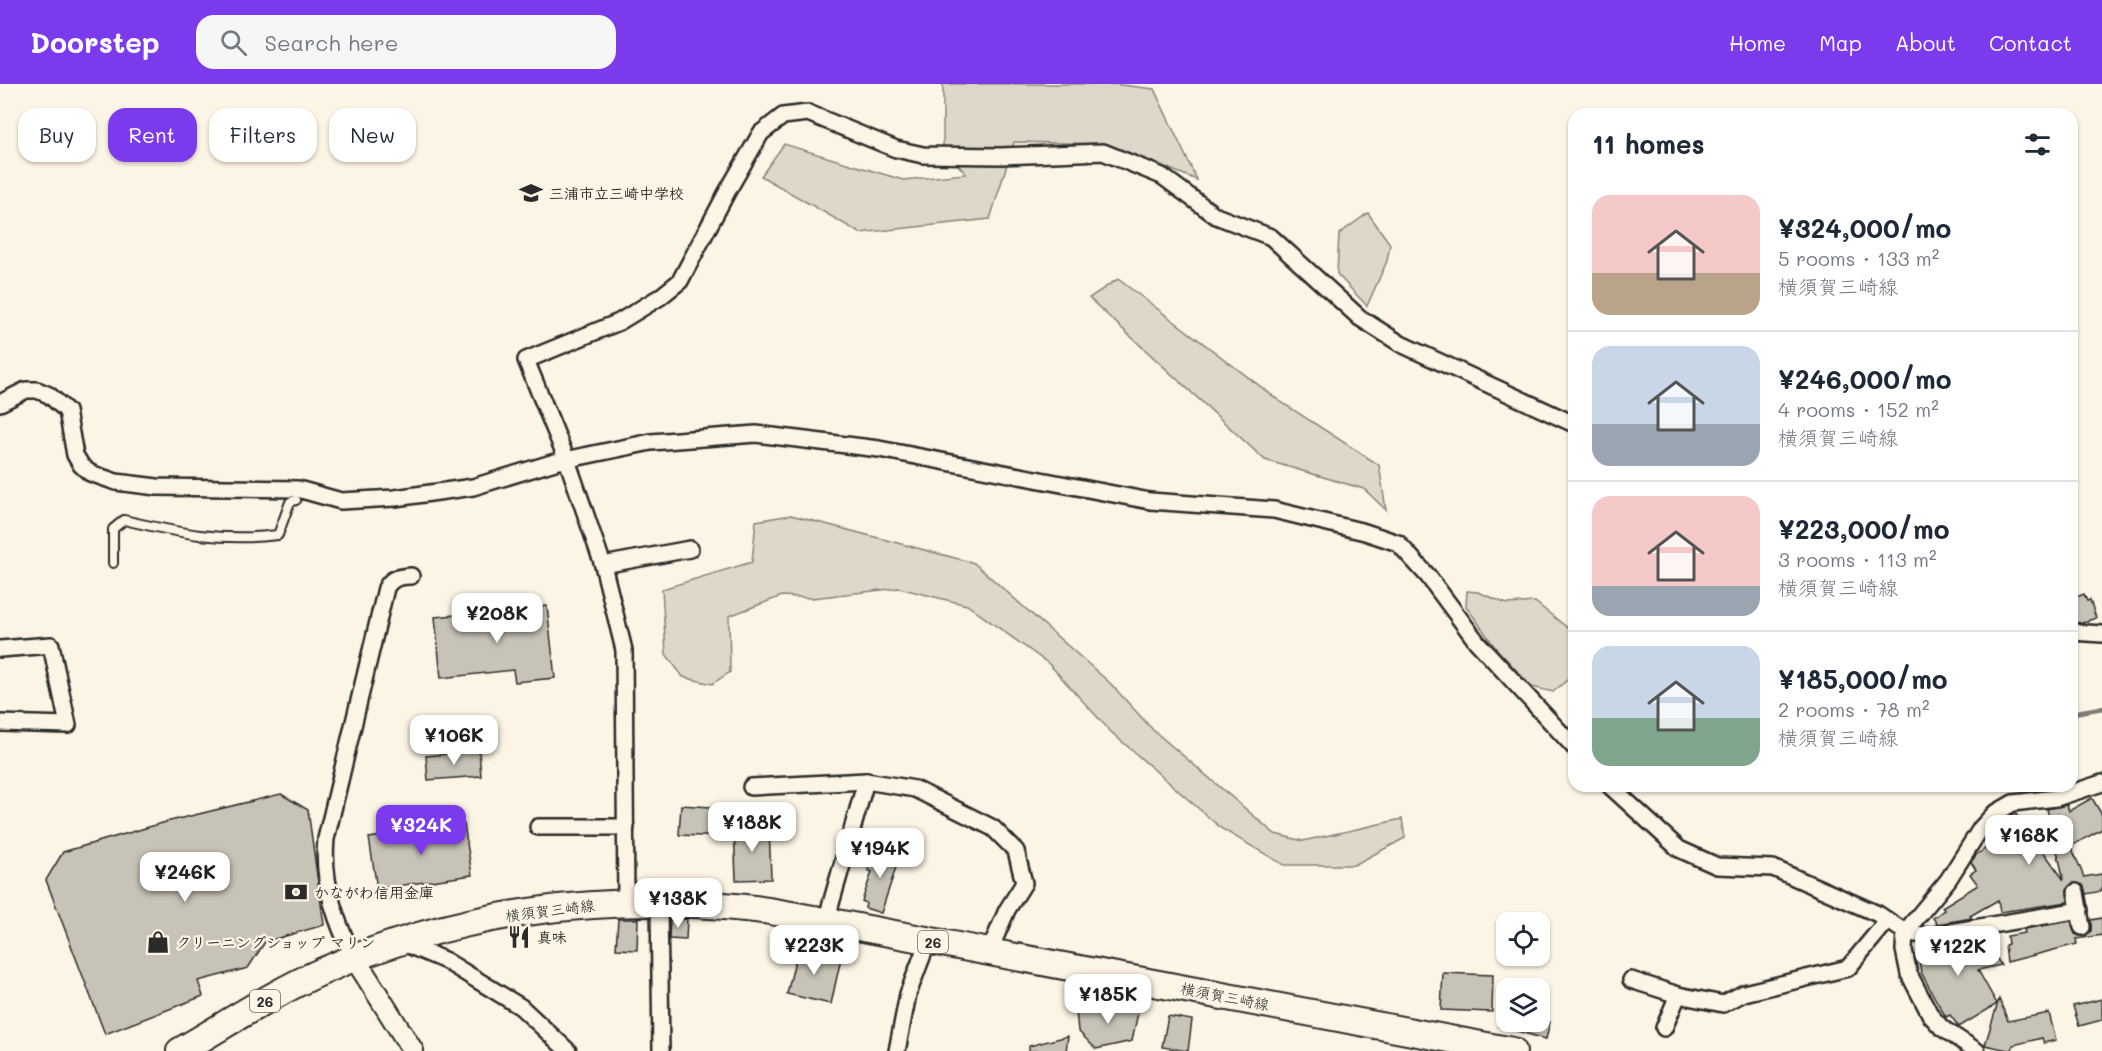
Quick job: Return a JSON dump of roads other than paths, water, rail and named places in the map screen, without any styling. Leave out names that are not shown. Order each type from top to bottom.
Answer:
[{"type":"main road","name":"横須賀三崎線","points":[[180,1051],[292,985],[354,957],[398,941],[443,928],[539,909],[626,902],[747,908],[826,921],[1513,1051]]},
{"type":"street","points":[[626,902],[624,650],[603,565],[567,460],[526,360],[619,322],[660,297],[680,281],[761,133],[783,116],[808,113],[896,149],[923,155],[1001,156],[1103,152],[1162,176],[1216,216],[1271,237],[1360,318],[1401,344],[1568,421]]},
{"type":"street","points":[[0,403],[26,390],[37,390],[49,395],[67,411],[75,455],[81,465],[90,472],[117,482],[157,487],[297,495],[341,501],[395,498],[473,487],[567,460],[651,442],[756,434],[879,449],[1150,501],[1274,510],[1365,532],[1398,543],[1428,576],[1477,642],[1568,741]]},
{"type":"street","points":[[603,565],[690,549]]},
{"type":"street","points":[[411,576],[390,580],[386,588],[326,838],[326,878],[346,941],[354,957],[413,1051]]},
{"type":"street","points":[[2078,632],[2102,634]]},
{"type":"street","points":[[0,649],[51,645],[68,724],[0,723]]},
{"type":"street","points":[[826,921],[866,781]]},
{"type":"street","points":[[751,787],[866,781],[915,789],[993,828],[1016,851],[1024,882],[1007,910],[989,952]]},
{"type":"street","points":[[2078,791],[2102,783]]},
{"type":"street","points":[[1617,792],[1679,849],[1717,866],[1773,868],[1878,914],[1905,932],[1927,936],[2079,910]]},
{"type":"street","points":[[1977,1051],[1942,1028],[1930,1016],[1909,974],[1904,950],[1905,932],[1948,880],[1981,828],[1995,814],[2013,803],[2056,798],[2074,792]]},
{"type":"street","points":[[538,828],[626,827]]},
{"type":"street","points":[[2076,892],[2082,927]]},
{"type":"street","points":[[659,902],[661,1051]]},
{"type":"street","points":[[1631,980],[1678,995],[1723,1004],[1744,993],[1848,968],[1887,921]]},
{"type":"street","points":[[398,941],[446,960],[521,1007],[568,1051]]},
{"type":"street","points":[[897,1051],[908,994],[928,941]]},
{"type":"street","points":[[1664,1028],[1678,995]]},
{"type":"lane","points":[[112,563],[113,529],[124,520],[193,536],[239,539],[278,535],[290,502],[297,495]]},
{"type":"waterway","points":[[2078,712],[2102,708]]},
{"type":"place","name":"三浦市立三崎中学校","points":[[531,193]]},
{"type":"place","name":"かながわ信用金庫","points":[[296,892]]},
{"type":"place","name":"真味","points":[[519,937]]},
{"type":"place","name":"クリーニングショップ マリン","points":[[158,942]]}]
